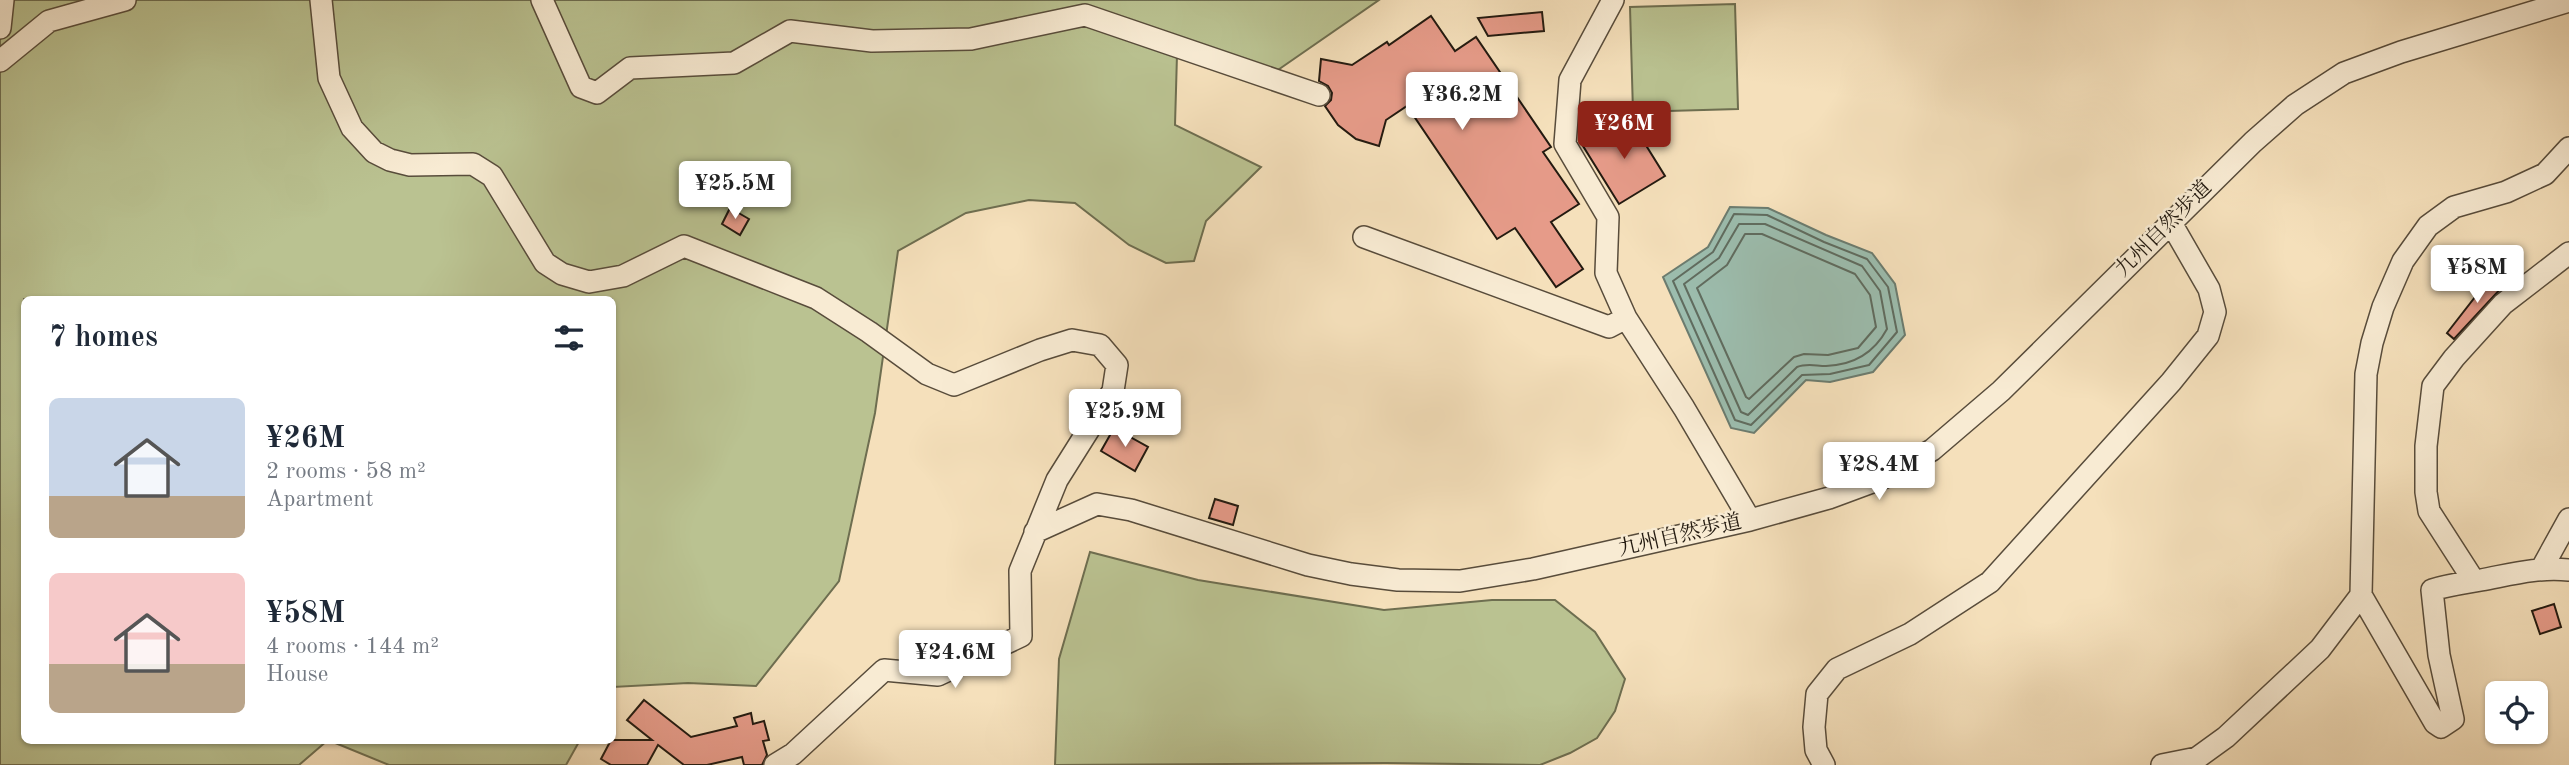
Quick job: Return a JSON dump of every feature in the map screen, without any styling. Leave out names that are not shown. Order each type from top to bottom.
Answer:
[{"type":"street","points":[[0,27],[3,0]]},
{"type":"street","points":[[0,61],[49,21],[125,0]]},
{"type":"street","points":[[321,0],[329,78],[352,128],[374,152],[390,160],[410,165],[473,164],[492,176],[545,263],[562,274],[589,282],[623,276],[684,246],[817,298],[928,374],[954,385],[1072,340],[1100,345],[1116,365],[1113,391],[1057,480],[1020,571],[1021,636],[938,675],[884,670],[793,754],[775,765]]},
{"type":"street","points":[[542,0],[581,87],[597,93],[630,68],[734,63],[790,31],[872,41],[971,39],[1085,15],[1320,95]]},
{"type":"street","points":[[1614,0],[1570,80],[1565,144],[1608,217],[1606,273],[1626,318],[1685,408],[1750,520]]},
{"type":"street","name":"九州自然歩道","points":[[1035,532],[1097,504],[1131,510],[1308,565],[1398,580],[1460,581],[1533,569],[1750,520],[1829,499],[1872,482],[1932,450],[2001,391],[2253,142],[2295,105],[2344,73],[2401,52],[2569,1]]},
{"type":"street","points":[[2569,148],[2545,174],[2506,192],[2454,207],[2428,226],[2403,261],[2383,307],[2366,374],[2361,595],[2435,723],[2441,727],[2454,719],[2439,655],[2432,590],[2455,583],[2542,568],[2569,570]]},
{"type":"street","points":[[1824,765],[1816,750],[1814,727],[1817,694],[1837,668],[1910,634],[1990,582],[2171,382],[2208,336],[2215,312],[2209,289],[2171,223]]},
{"type":"street","points":[[1364,237],[1609,327],[1626,318]]},
{"type":"street","points":[[2474,581],[2429,511],[2426,492],[2426,446],[2433,386],[2454,358],[2503,304],[2569,253]]},
{"type":"street","points":[[2542,568],[2569,519]]},
{"type":"street","points":[[2162,765],[2197,758],[2226,737],[2320,649],[2361,595]]},
{"type":"green space","points":[[0,0],[1379,0],[1275,72],[1177,55],[1175,125],[1261,167],[1206,221],[1194,261],[1166,263],[1129,245],[1075,203],[1029,200],[966,213],[898,251],[875,413],[839,581],[756,686],[688,683],[616,687],[616,296],[21,296],[21,744],[323,744],[299,765],[0,765]]},
{"type":"green space","points":[[1735,4],[1738,109],[1633,112],[1630,7]]},
{"type":"green space","points":[[1090,552],[1198,580],[1384,610],[1492,600],[1555,600],[1595,632],[1625,679],[1615,711],[1597,738],[1540,765],[1055,765],[1059,659]]},
{"type":"green space","points":[[338,744],[578,744],[566,765],[389,765]]},
{"type":"water","points":[[1730,207],[1768,208],[1872,253],[1895,284],[1905,335],[1873,372],[1830,382],[1806,380],[1754,433],[1731,428],[1663,277],[1708,247]]},
{"type":"building","points":[[1542,12],[1544,31],[1488,36],[1478,18]]},
{"type":"building","points":[[1431,16],[1455,51],[1476,37],[1551,147],[1543,152],[1579,204],[1551,222],[1583,269],[1556,287],[1515,228],[1497,239],[1407,106],[1386,120],[1379,146],[1356,139],[1338,125],[1325,106],[1331,100],[1332,93],[1328,86],[1319,81],[1321,59],[1352,65],[1387,42],[1389,45]]},
{"type":"building","points":[[1629,118],[1665,176],[1619,204],[1583,146]]},
{"type":"building","points":[[730,208],[749,219],[740,235],[722,224]]},
{"type":"building","points":[[2493,274],[2505,284],[2454,339],[2447,333]]},
{"type":"building","points":[[1114,428],[1148,447],[1135,471],[1101,451]]},
{"type":"building","points":[[1215,499],[1238,506],[1233,525],[1209,518]]},
{"type":"building","points":[[2554,604],[2561,627],[2540,634],[2532,611]]},
{"type":"building","points":[[644,700],[691,737],[737,726],[734,718],[751,713],[753,724],[764,721],[769,740],[763,741],[767,755],[762,765],[744,765],[742,757],[707,765],[684,765],[658,745],[647,765],[611,765],[601,759],[609,744],[616,744],[616,740],[652,740],[627,720]]}]
